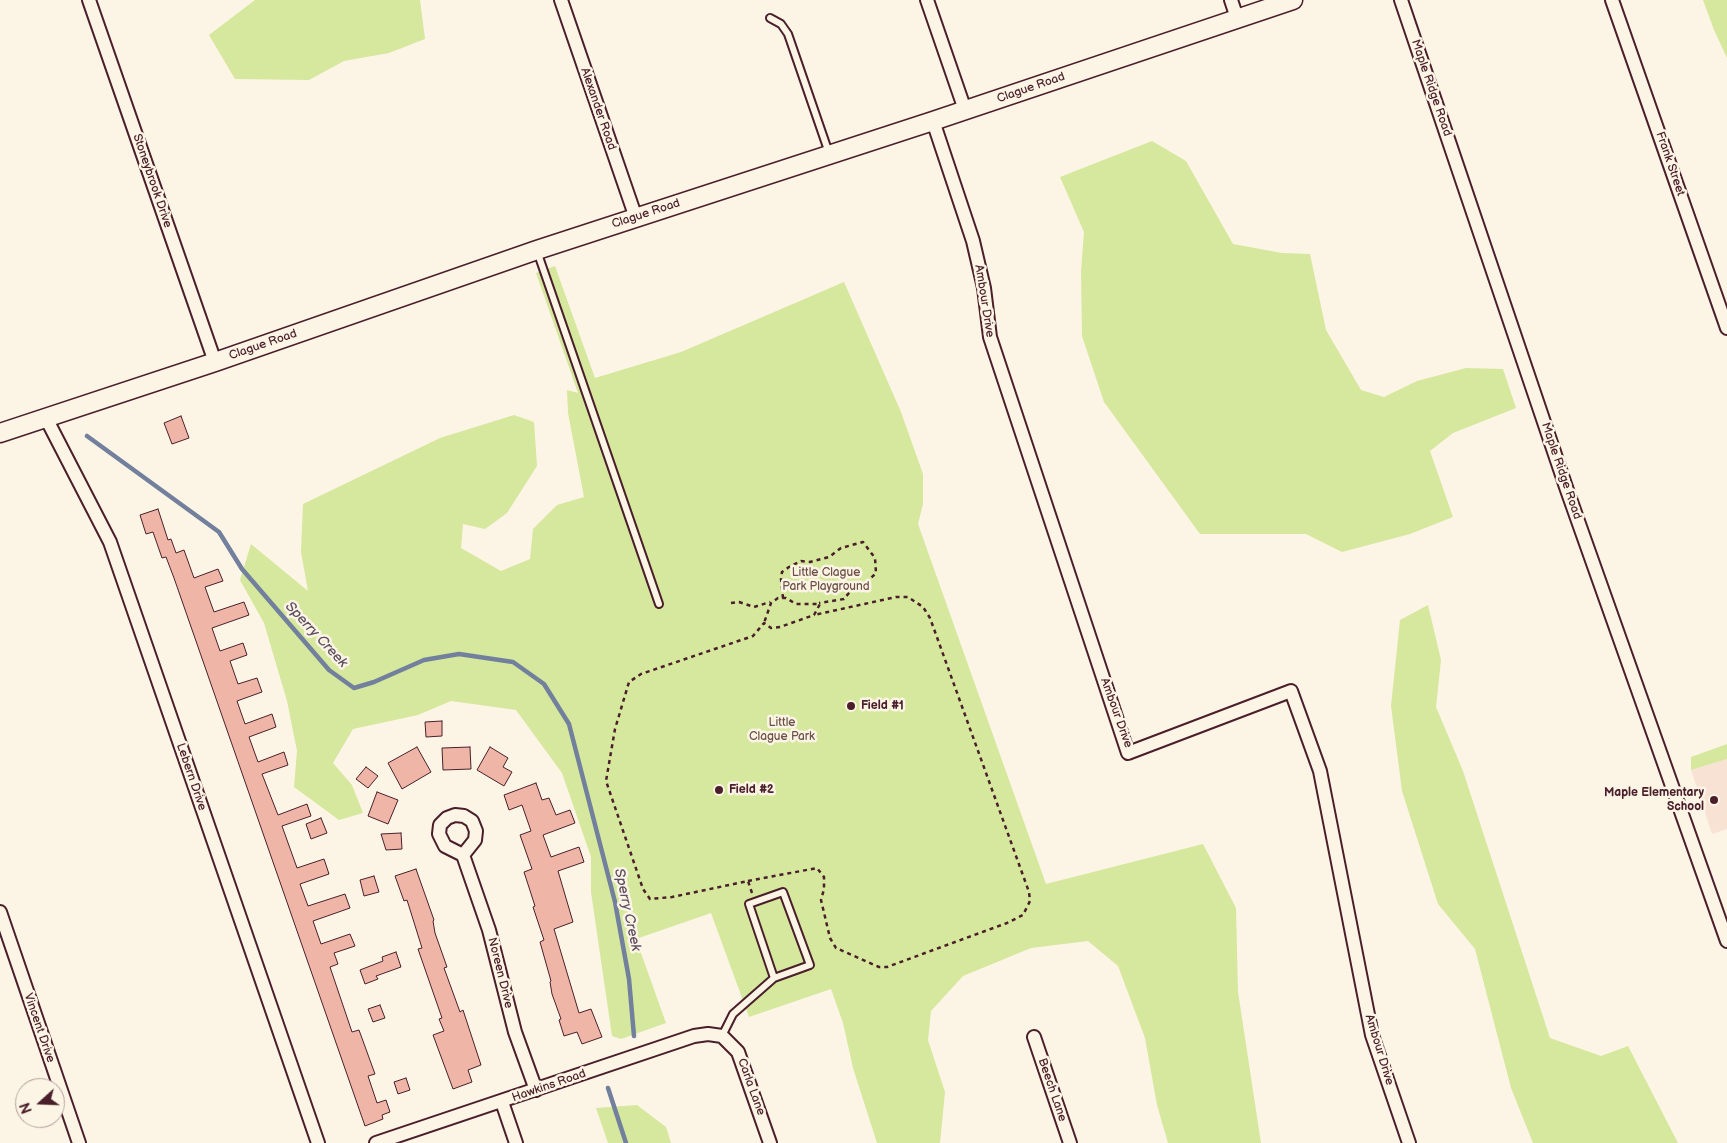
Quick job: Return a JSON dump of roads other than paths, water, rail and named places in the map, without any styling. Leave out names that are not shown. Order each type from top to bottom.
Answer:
[{"type":"main road","name":"Clague Road","points":[[0,431],[46,418],[215,362],[537,250],[933,121],[1293,0]]},
{"type":"street","name":"Stoneybrook Drive","points":[[89,0],[215,362]]},
{"type":"street","name":"Alexander Road","points":[[561,0],[636,218]]},
{"type":"street","points":[[927,0],[965,110]]},
{"type":"street","points":[[1231,0],[1237,18]]},
{"type":"street","name":"Maple Ridge Road","points":[[1401,0],[1567,490],[1727,941]]},
{"type":"street","name":"Frank Street","points":[[1612,0],[1727,328]]},
{"type":"street","name":"Ambour Drive","points":[[933,121],[974,241],[984,288],[990,337],[1128,753],[1291,691],[1320,771],[1372,1035],[1409,1143]]},
{"type":"street","name":"Lebern Drive","points":[[46,418],[110,542],[318,1143]]},
{"type":"street","name":"Noreen Drive","points":[[463,855],[489,930],[515,1032],[536,1090]]},
{"type":"street","name":"Vincent Drive","points":[[0,912],[79,1143]]},
{"type":"street","name":"Hawkins Road","points":[[376,1143],[694,1036],[708,1034],[722,1036]]},
{"type":"street","name":"Carla Lane","points":[[722,1036],[738,1052],[745,1067],[770,1143]]},
{"type":"street","name":"Beech Lane","points":[[1034,1037],[1070,1143]]},
{"type":"street","points":[[502,1102],[516,1143]]},
{"type":"lane","points":[[770,18],[781,24],[788,34],[830,154]]},
{"type":"lane","points":[[537,250],[659,604]]},
{"type":"lane","points":[[722,1036],[733,1014],[774,978],[810,966],[783,892],[749,904],[774,978]]},
{"type":"waterway","name":"Sperry Creek","points":[[87,436],[219,532],[242,569],[329,670],[354,688],[374,682],[424,660],[459,654],[513,662],[544,684],[569,724],[615,902],[629,979],[634,1036]]},
{"type":"waterway","name":"Sperry Creek","points":[[608,1088],[626,1143]]},
{"type":"place","name":"Field #1","points":[[851,706]]},
{"type":"place","name":"Field #2","points":[[719,790]]},
{"type":"place","name":"Maple Elementary School","points":[[1714,800]]},
{"type":"park label","name":"Little Clague Park Playground","points":[[826,580]]},
{"type":"park label","name":"Little Clague Park","points":[[782,730]]}]
